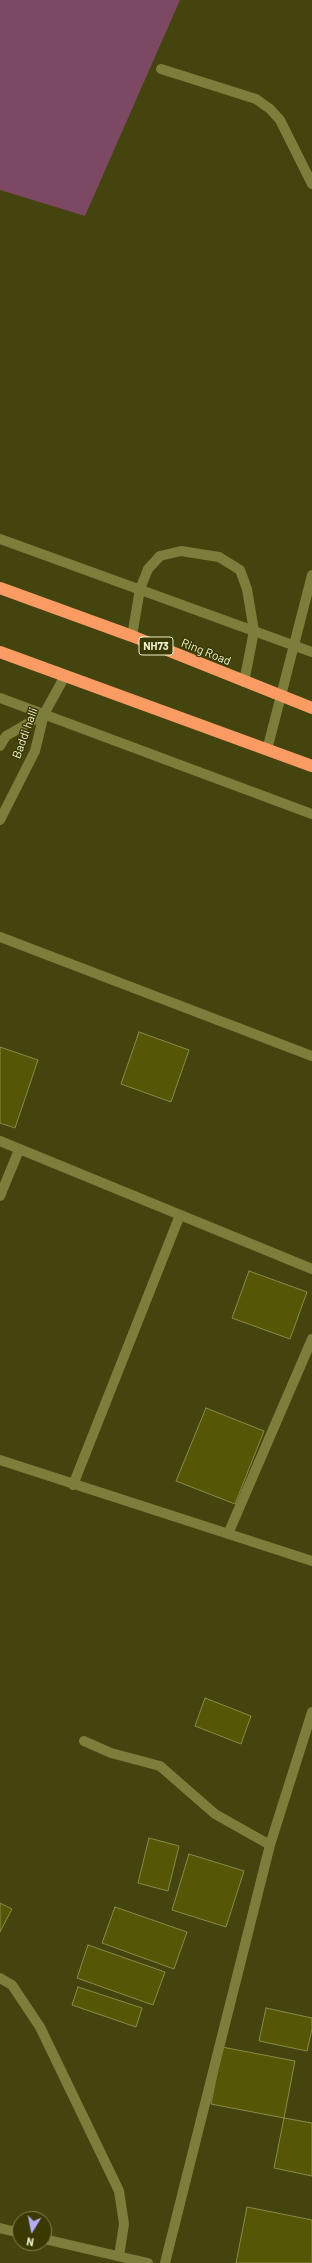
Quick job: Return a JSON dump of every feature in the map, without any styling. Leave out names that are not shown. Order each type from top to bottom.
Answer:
[{"type":"highway","name":"Ring Road","points":[[0,588],[132,636],[281,697],[312,708]]},
{"type":"highway","points":[[0,652],[312,766]]},
{"type":"street","points":[[161,69],[256,99],[270,109],[280,120],[312,184]]},
{"type":"street","points":[[0,539],[312,652]]},
{"type":"street","points":[[132,636],[140,590],[148,569],[160,556],[181,550],[219,557],[240,570],[247,588],[254,631],[244,682]]},
{"type":"street","points":[[267,750],[312,575]]},
{"type":"street","name":"Baddi halli","points":[[0,820],[35,751],[44,714],[65,676]]},
{"type":"street","points":[[0,698],[312,814]]},
{"type":"street","points":[[0,746],[6,736],[44,714]]},
{"type":"street","points":[[0,937],[312,1056]]},
{"type":"street","points":[[0,1141],[18,1150],[312,1269]]},
{"type":"street","points":[[0,1196],[18,1150]]},
{"type":"street","points":[[73,1485],[180,1215]]},
{"type":"street","points":[[228,1534],[312,1339]]},
{"type":"street","points":[[0,1460],[73,1485],[110,1495],[312,1561]]},
{"type":"street","points":[[165,2263],[270,1845],[312,1712]]},
{"type":"street","points":[[84,1741],[111,1753],[160,1766],[215,1814],[270,1845]]},
{"type":"street","points":[[0,1978],[12,1985],[40,2027],[119,2191],[124,2224],[119,2256]]},
{"type":"street","points":[[0,2228],[12,2231]]},
{"type":"street","points":[[52,2241],[148,2263]]},
{"type":"shaded area","points":[[0,0],[180,0],[85,216],[0,190]]},
{"type":"building","points":[[139,1032],[189,1050],[171,1102],[121,1084]]},
{"type":"building","points":[[0,1047],[38,1060],[15,1128],[0,1123]]},
{"type":"building","points":[[249,1271],[307,1292],[290,1339],[232,1318]]},
{"type":"building","points":[[206,1408],[264,1431],[235,1504],[176,1481]]},
{"type":"building","points":[[205,1698],[251,1716],[241,1744],[195,1726]]},
{"type":"building","points":[[149,1838],[179,1846],[168,1891],[138,1883]]},
{"type":"building","points":[[189,1854],[244,1871],[226,1927],[172,1910]]},
{"type":"building","points":[[0,1903],[12,1909],[0,1932]]},
{"type":"building","points":[[115,1907],[187,1932],[174,1969],[102,1943]]},
{"type":"building","points":[[88,1945],[165,1972],[153,2005],[77,1978]]},
{"type":"building","points":[[78,1987],[142,2008],[136,2027],[72,2005]]},
{"type":"building","points":[[266,2008],[312,2018],[312,2029],[307,2051],[259,2041]]},
{"type":"building","points":[[222,2047],[295,2061],[284,2118],[211,2104]]},
{"type":"building","points":[[284,2118],[312,2123],[312,2176],[274,2168]]},
{"type":"building","points":[[247,2207],[312,2220],[312,2263],[236,2263]]}]
